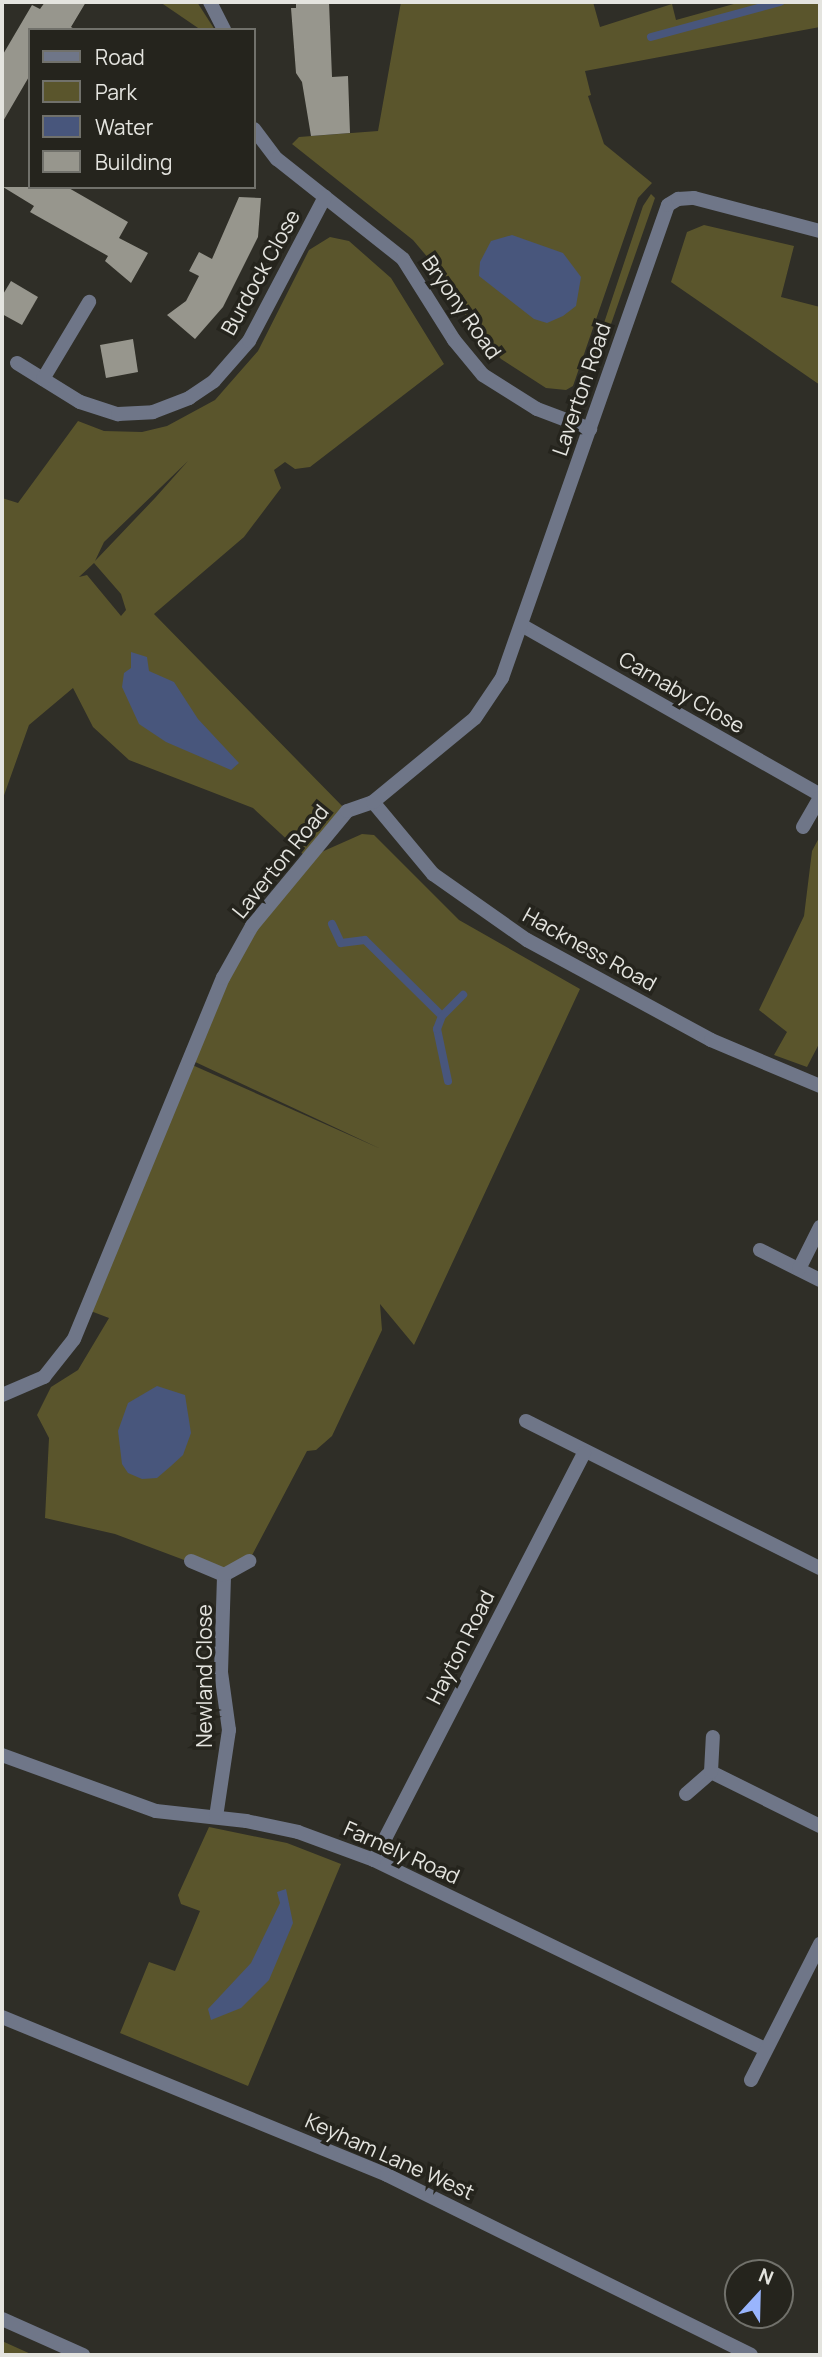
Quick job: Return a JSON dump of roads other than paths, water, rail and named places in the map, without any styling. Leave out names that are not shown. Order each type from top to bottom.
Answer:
[{"type":"street","points":[[210,2],[223,28]]},
{"type":"street","name":"Bryony Road","points":[[256,132],[272,154],[410,267],[454,340],[483,375],[537,409],[590,429]]},
{"type":"street","name":"Burdock Close","points":[[17,363],[80,402],[118,414],[153,412],[189,398],[214,381],[249,341],[325,197]]},
{"type":"street","name":"Laverton Road","points":[[2,1395],[44,1377],[74,1339],[223,978],[252,926],[347,811],[373,802],[475,718],[502,678],[523,626],[660,222],[671,203],[694,198],[820,231]]},
{"type":"street","points":[[44,379],[89,302]]},
{"type":"street","name":"Carnaby Close","points":[[523,626],[820,796],[803,827]]},
{"type":"street","name":"Hackness Road","points":[[373,802],[433,874],[527,940],[711,1040],[820,1086]]},
{"type":"street","points":[[799,1269],[820,1227]]},
{"type":"street","points":[[760,1251],[820,1280]]},
{"type":"street","points":[[526,1421],[584,1453],[820,1569]]},
{"type":"street","name":"Hayton Road","points":[[374,1860],[584,1453]]},
{"type":"street","name":"Newland Close","points":[[224,1575],[249,1561]]},
{"type":"street","name":"Newland Close","points":[[191,1562],[224,1575]]},
{"type":"street","name":"Newland Close","points":[[216,1817],[229,1730],[221,1672],[224,1575]]},
{"type":"street","points":[[686,1794],[710,1772],[713,1737]]},
{"type":"street","name":"Farnely Road","points":[[2,1755],[156,1811],[216,1817],[298,1832],[374,1860],[765,2049]]},
{"type":"street","points":[[710,1772],[820,1826]]},
{"type":"street","points":[[751,2080],[820,1944]]},
{"type":"street","name":"Keyham Lane West","points":[[2,2017],[387,2175],[751,2355]]},
{"type":"street","points":[[2,2319],[83,2355]]},
{"type":"water","points":[[512,235],[563,253],[581,277],[576,306],[563,316],[547,323],[534,319],[479,276],[480,262],[491,241]]},
{"type":"water","points":[[131,652],[147,657],[149,671],[174,682],[198,719],[239,763],[231,770],[166,742],[139,724],[122,687],[124,673],[131,668]]},
{"type":"water","points":[[157,1386],[185,1395],[191,1433],[183,1455],[157,1478],[142,1479],[128,1473],[122,1464],[118,1431],[128,1403]]},
{"type":"water","points":[[286,1889],[293,1923],[269,1980],[241,2008],[211,2020],[208,2009],[251,1963],[280,1903],[277,1892]]},
{"type":"waterway","points":[[651,37],[780,2]]},
{"type":"waterway","points":[[332,924],[341,943],[365,940],[442,1016]]},
{"type":"waterway","points":[[448,1081],[437,1029],[442,1016],[463,995]]}]
